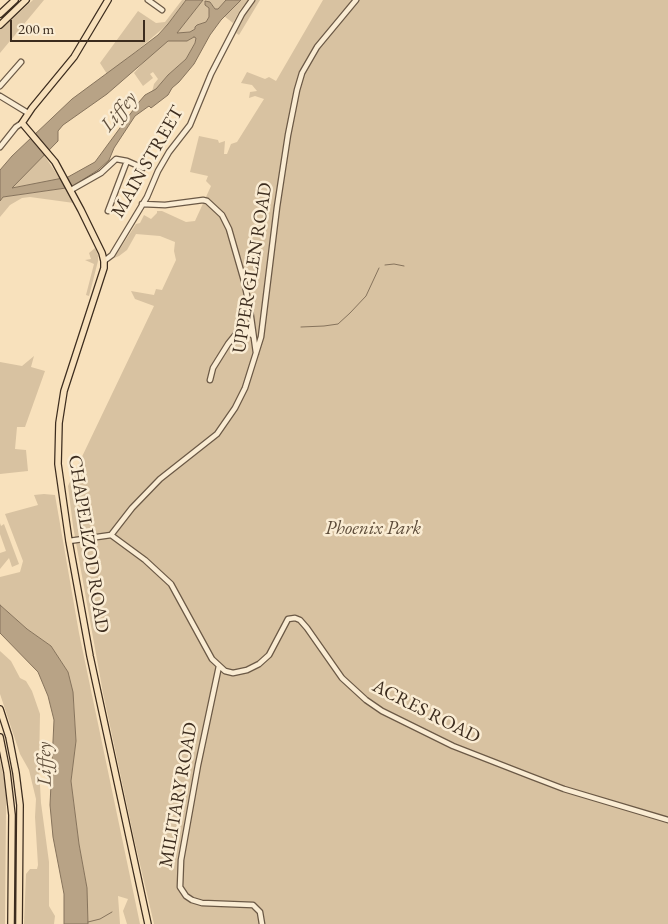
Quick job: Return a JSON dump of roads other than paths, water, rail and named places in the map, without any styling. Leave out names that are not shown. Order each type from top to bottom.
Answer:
[{"type":"main road","points":[[0,14],[15,0]]},
{"type":"main road","points":[[0,25],[26,0]]},
{"type":"main road","points":[[104,260],[63,176],[48,153],[22,123],[74,57],[108,0]]},
{"type":"main road","name":"CHAPELIZOD ROAD","points":[[104,260],[104,268],[64,391],[59,415],[58,464],[69,542],[90,656],[148,924]]},
{"type":"main road","points":[[0,709],[9,737],[20,805],[19,924]]},
{"type":"main road","points":[[0,737],[7,772],[12,815],[11,924]]},
{"type":"street","points":[[148,0],[162,10]]},
{"type":"street","name":"MAIN STREET","points":[[104,260],[112,255],[142,204],[169,152],[190,125],[211,74],[242,14],[252,0]]},
{"type":"street","name":"UPPER GLEN ROAD","points":[[111,535],[128,513],[160,479],[217,434],[235,408],[245,388],[256,354],[264,319],[277,207],[297,90],[302,74],[317,47],[356,0]]},
{"type":"street","points":[[0,86],[21,62]]},
{"type":"street","points":[[0,96],[28,113]]},
{"type":"street","points":[[0,147],[22,123]]},
{"type":"street","points":[[70,189],[101,173],[116,159],[127,161],[143,168]]},
{"type":"street","points":[[108,211],[127,161]]},
{"type":"street","points":[[142,204],[165,205],[202,200],[219,211],[229,229],[244,281],[256,354]]},
{"type":"street","points":[[210,380],[213,368],[236,334],[243,331],[249,332],[253,336]]},
{"type":"street","points":[[69,542],[111,535],[145,560],[171,584],[212,659],[219,666]]},
{"type":"street","name":"ACRES ROAD","points":[[219,666],[225,671],[233,673],[247,670],[259,664],[269,656],[288,619],[295,618],[300,620],[307,628],[342,678],[366,700],[382,711],[453,746],[539,779],[580,794],[668,820]]},
{"type":"street","name":"MILITARY ROAD","points":[[219,666],[183,850],[180,887],[186,896],[192,900],[216,904],[245,903],[253,905],[260,912],[262,924]]},
{"type":"waterway","points":[[385,265],[404,266]]},
{"type":"waterway","points":[[301,327],[338,324],[366,296],[379,268]]},
{"type":"waterway","points":[[88,922],[100,919],[112,912]]},
{"type":"water label","name":"Liffey","points":[[119,112]]},
{"type":"water label","name":"Liffey","points":[[45,764]]},
{"type":"park label","name":"Phoenix Park","points":[[373,529]]}]
